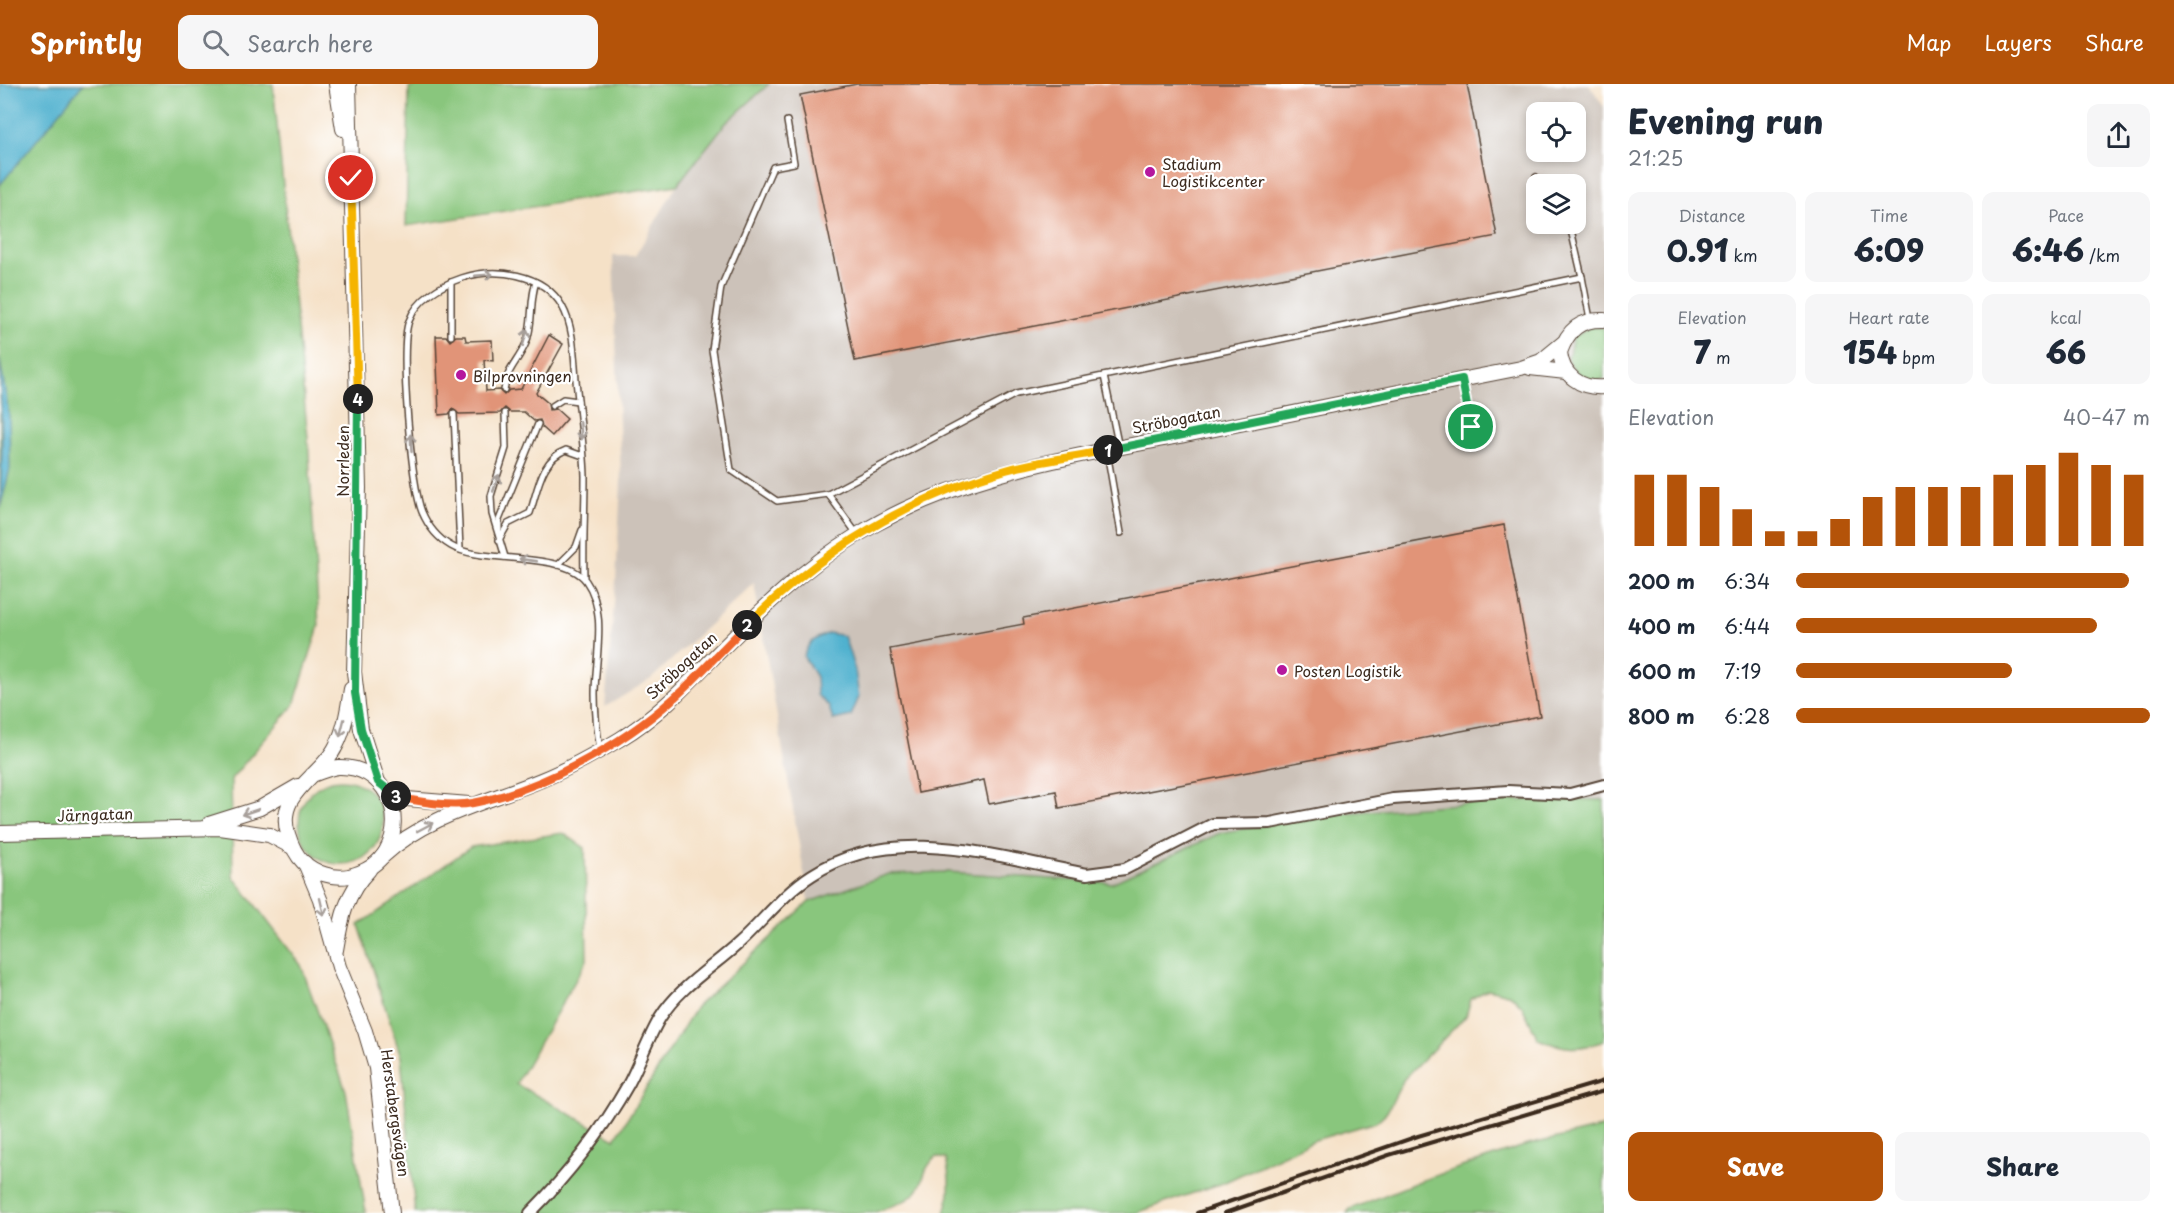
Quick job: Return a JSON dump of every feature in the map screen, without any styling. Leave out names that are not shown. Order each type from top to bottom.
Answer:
[{"type":"street","points":[[336,84],[351,178]]},
{"type":"street","points":[[349,84],[351,178]]},
{"type":"street","name":"Norrleden","points":[[351,178],[359,488],[354,672]]},
{"type":"street","name":"Ströbogatan","points":[[382,857],[418,831],[471,804],[544,779],[623,737],[673,699],[770,601],[814,563],[913,504],[997,473],[1521,368],[1541,361],[1563,343],[1569,332],[1597,319]]},
{"type":"street","points":[[1563,343],[1560,352],[1566,372],[1586,386],[1604,388]]},
{"type":"street","name":"Ströbogatan","points":[[1521,368],[1566,372]]},
{"type":"street","points":[[354,672],[340,738],[326,762],[293,795],[286,817],[292,847],[304,863],[318,872],[337,877],[371,868]]},
{"type":"street","points":[[336,952],[342,916],[350,893],[382,857],[392,842],[395,818],[361,729],[354,672]]},
{"type":"street","points":[[307,780],[340,767],[360,771],[381,785]]},
{"type":"street","name":"Järngatan","points":[[192,827],[260,808],[307,780]]},
{"type":"street","name":"Ströbogatan","points":[[381,785],[407,799],[471,804]]},
{"type":"street","points":[[530,1213],[575,1164],[606,1122],[640,1061],[659,1019],[672,1001],[730,951],[800,885],[826,867],[851,857],[888,849],[933,846],[1087,874],[1107,874],[1143,862],[1200,829],[1213,824],[1270,823],[1393,799],[1508,791],[1570,794],[1604,785]]},
{"type":"street","name":"Järngatan","points":[[0,833],[192,827],[261,834],[292,847]]},
{"type":"street","name":"Herstabergsvägen","points":[[304,863],[320,899],[336,952],[366,1032],[376,1068],[392,1213]]},
{"type":"lane","points":[[787,121],[794,163],[773,167],[721,287],[712,350],[731,471],[777,501],[828,494],[1016,394],[1582,277]]},
{"type":"lane","points":[[1572,234],[1582,277],[1597,319]]},
{"type":"lane","points":[[584,577],[558,565],[452,547],[432,532],[421,510],[412,472],[405,348],[409,321],[428,295],[465,276],[496,274],[527,277],[546,287],[562,306],[571,333],[583,456],[584,577],[595,595],[598,617],[595,695],[600,750]]},
{"type":"lane","points":[[451,282],[451,336]]},
{"type":"lane","points":[[504,390],[507,374],[526,342],[531,298],[536,282]]},
{"type":"lane","points":[[1104,376],[1121,533]]},
{"type":"lane","points":[[1462,379],[1473,436]]},
{"type":"lane","points":[[552,406],[562,399],[578,400]]},
{"type":"lane","points":[[505,413],[506,448],[492,496],[492,514],[505,557]]},
{"type":"lane","points":[[454,414],[460,549]]},
{"type":"lane","points":[[499,540],[499,520],[538,424]]},
{"type":"lane","points":[[499,540],[508,524],[530,513],[546,465],[554,454],[566,450],[583,456]]},
{"type":"lane","points":[[828,494],[858,535]]},
{"type":"lane","points":[[558,565],[576,547],[583,526]]},
{"type":"shaded area","points":[[769,84],[1589,84],[1604,107],[1604,800],[1496,801],[1319,815],[1220,833],[1112,883],[947,872],[889,874],[809,902],[754,583],[651,679],[605,707],[616,581],[621,481],[613,256],[635,256],[677,185],[725,124]]},
{"type":"green space","points":[[0,84],[273,84],[308,438],[319,626],[294,705],[231,779],[233,876],[301,965],[346,1091],[366,1213],[0,1213]]},
{"type":"green space","points":[[422,84],[769,84],[725,124],[677,185],[406,226],[409,88]]},
{"type":"green space","points":[[1591,326],[1604,328],[1604,379],[1592,380],[1582,377],[1568,358],[1573,337]]},
{"type":"green space","points":[[333,780],[349,780],[365,787],[376,798],[383,814],[380,838],[371,852],[349,864],[333,864],[317,857],[306,846],[299,830],[299,814],[306,798],[317,787]]},
{"type":"green space","points":[[1604,800],[1604,1041],[1571,1048],[1538,1039],[1522,1006],[1511,995],[1488,989],[1471,999],[1466,1016],[1404,1079],[1387,1112],[1376,1122],[1315,1140],[1225,1182],[1136,1213],[945,1213],[949,1193],[946,1159],[936,1157],[928,1166],[920,1186],[913,1195],[873,1213],[415,1213],[401,1057],[359,925],[471,847],[563,833],[585,848],[587,960],[516,1084],[615,1139],[696,1007],[809,902],[889,874],[947,872],[1112,883],[1220,833],[1319,815],[1496,801]]},
{"type":"green space","points":[[1604,1127],[1604,1213],[1347,1213],[1350,1209],[1420,1181],[1524,1146]]},
{"type":"water","points":[[0,84],[83,84],[0,185]]},
{"type":"water","points":[[0,360],[9,414],[10,469],[0,509],[2,448]]},
{"type":"water","points":[[829,633],[844,636],[855,670],[859,697],[851,716],[833,720],[829,707],[817,695],[816,677],[804,657],[812,642]]},
{"type":"building","name":"Stadium Logistikcenter","points":[[857,84],[1467,84],[1497,236],[855,361],[800,95]]},
{"type":"building","name":"Bilprovningen","points":[[549,335],[563,344],[536,393],[548,403],[549,410],[556,409],[567,419],[552,436],[542,427],[540,420],[534,421],[524,412],[510,412],[505,408],[500,413],[459,414],[453,409],[449,414],[439,415],[436,336],[446,336],[450,341],[456,336],[465,336],[466,341],[492,340],[493,361],[484,360],[486,391],[499,390],[504,395],[509,390],[521,389]]},
{"type":"building","name":"Posten Logistik","points":[[1504,525],[1540,716],[1059,808],[1056,791],[989,804],[984,780],[918,793],[890,649],[1024,624],[1023,618]]},
{"type":"railway","points":[[1197,1213],[1418,1136],[1604,1081]]},
{"type":"railway","points":[[1225,1213],[1389,1155],[1604,1091]]},
{"type":"place","name":"Stadium Logistikcenter","points":[[1150,172]]},
{"type":"place","name":"Bilprovningen","points":[[461,375]]},
{"type":"place","name":"Posten Logistik","points":[[1282,670]]},
{"type":"route","points":[[351,178],[357,333],[359,488],[355,693],[361,729],[378,782],[397,797],[426,802],[471,804],[514,791],[562,771],[623,737],[673,699],[770,601],[814,563],[913,504],[1006,470],[1462,379],[1471,427]]}]
